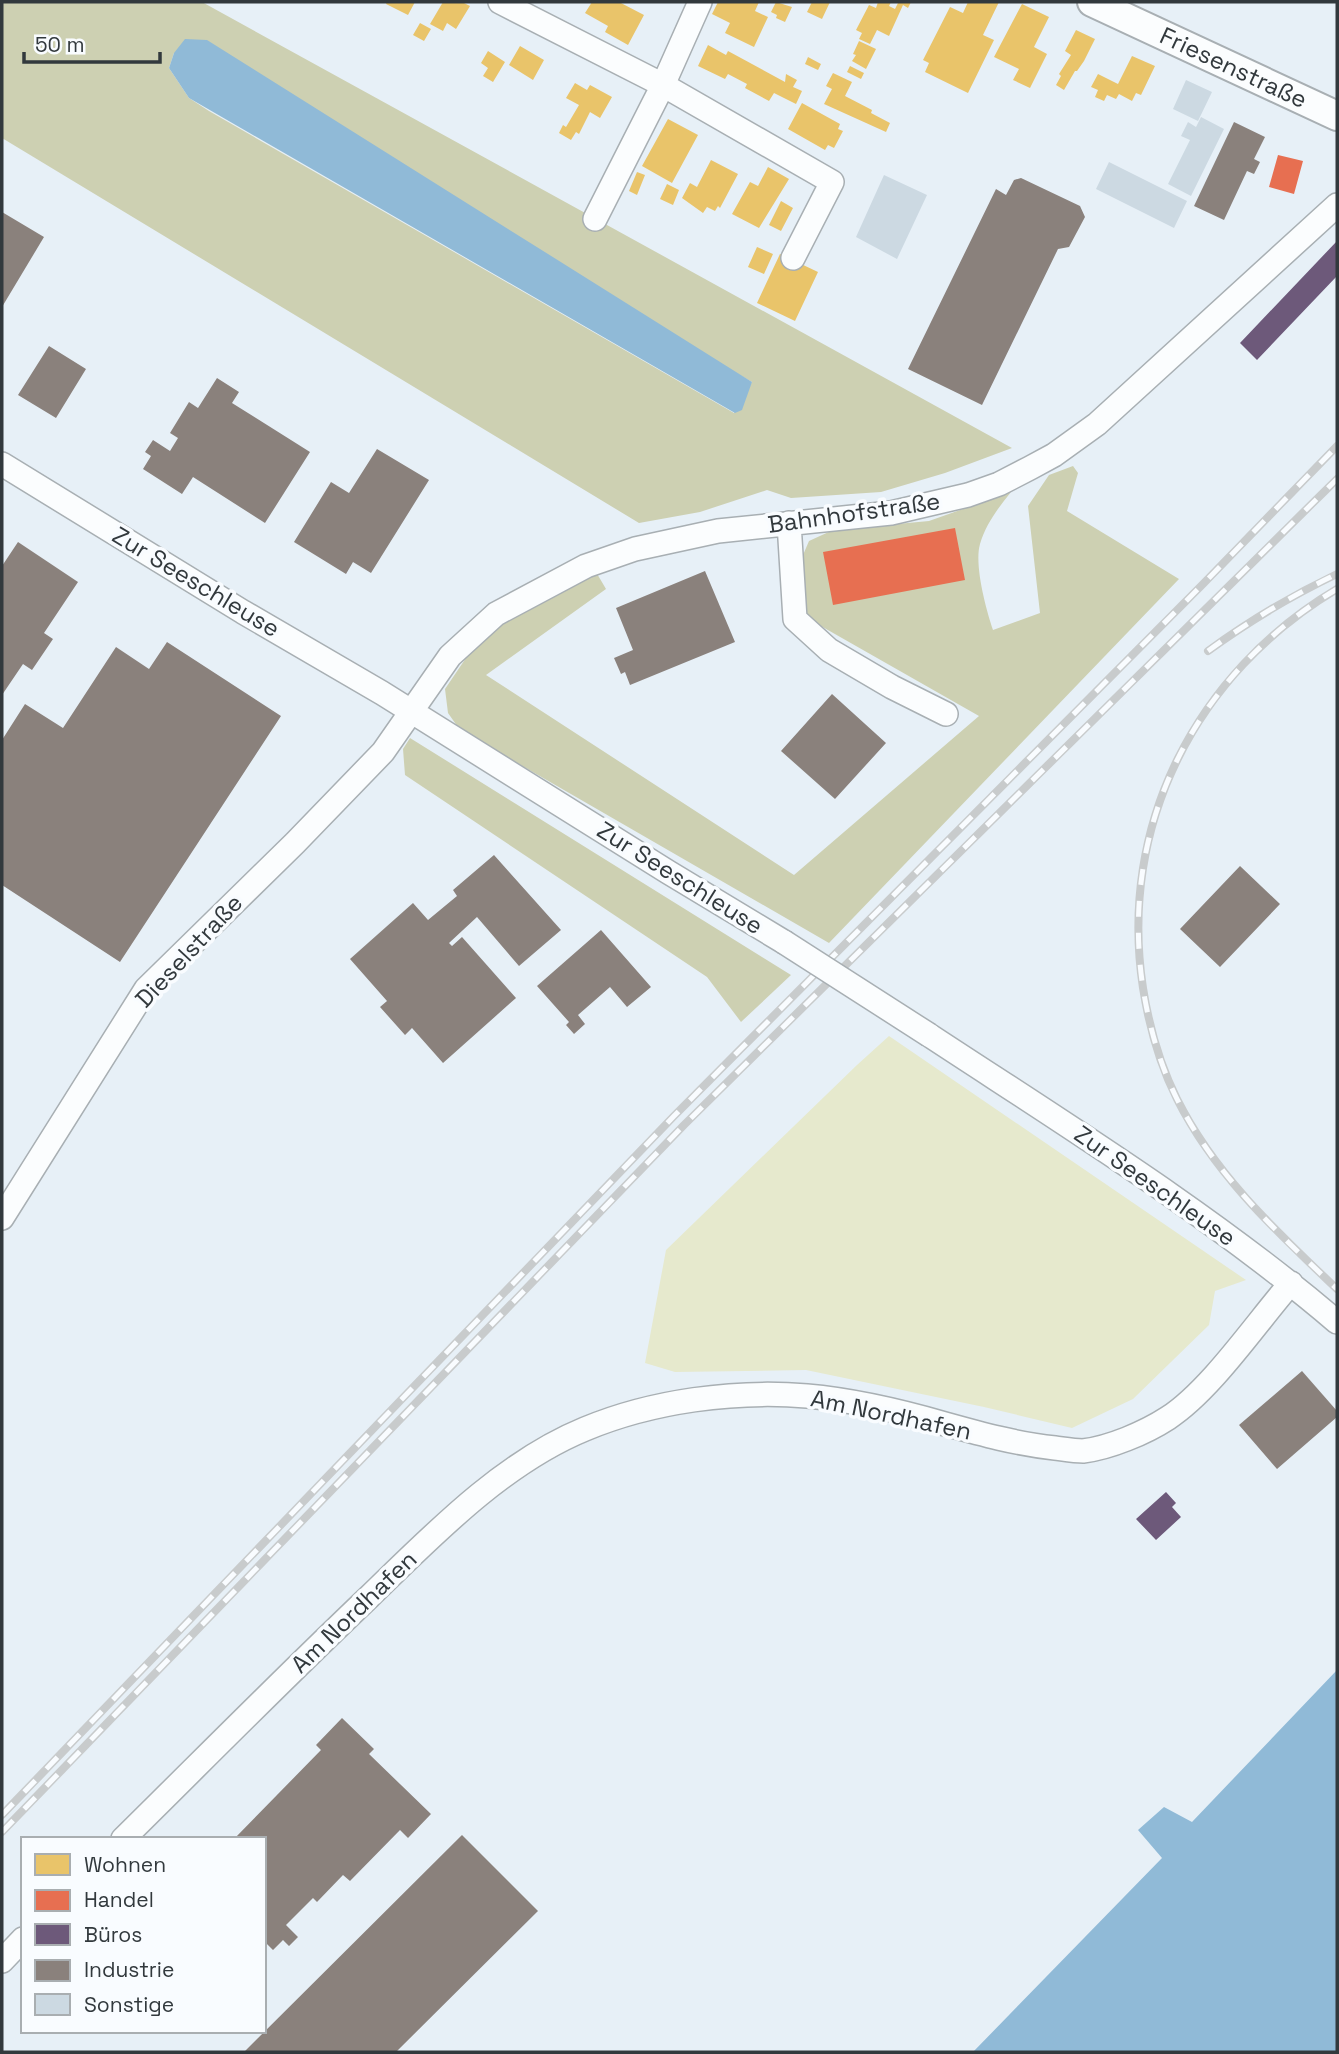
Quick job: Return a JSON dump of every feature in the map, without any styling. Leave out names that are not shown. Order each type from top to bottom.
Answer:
[{"type":"street","points":[[500,2],[663,85],[832,182],[793,258]]},
{"type":"street","points":[[595,219],[663,85],[700,2]]},
{"type":"street","name":"Friesenstraße","points":[[1092,2],[1337,116]]},
{"type":"street","name":"Bahnhofstraße","points":[[411,710],[450,656],[496,614],[586,566],[635,549],[718,531],[891,513],[924,507],[999,484],[1054,455],[1097,424],[1337,205]]},
{"type":"street","name":"Zur Seeschleuse","points":[[2,464],[243,612],[411,710],[929,1035],[1176,1197],[1291,1283],[1337,1322]]},
{"type":"street","points":[[789,523],[795,619],[829,650],[892,687],[947,714]]},
{"type":"street","name":"Dieselstraße","points":[[2,1218],[146,989],[286,852],[383,752],[411,710]]},
{"type":"street","name":"Am Nordhafen","points":[[125,1837],[454,1516],[530,1458],[584,1429],[642,1410],[734,1394],[806,1396],[867,1405],[1018,1444],[1082,1451],[1128,1439],[1168,1418],[1218,1371],[1291,1283]]},
{"type":"street","points":[[2,1961],[21,1941]]},
{"type":"green space","points":[[2,2],[202,2],[1012,448],[945,473],[881,492],[791,498],[767,490],[700,512],[639,523],[2,138]],"holes":[[[174,53],[752,382],[734,413],[209,111],[189,98],[169,68]]]},
{"type":"green space","points":[[1073,466],[1078,473],[1067,511],[1179,579],[829,943],[460,730],[448,713],[445,689],[466,658],[514,614],[596,572],[606,589],[486,675],[794,875],[979,716],[798,613],[800,562],[809,541],[833,530],[929,521],[1011,492],[989,523],[980,544],[982,587],[993,630],[1040,613],[1028,506],[1049,475]]},
{"type":"green space","points":[[410,738],[791,975],[741,1022],[707,977],[405,775],[403,749]]},
{"type":"green space","points":[[889,1036],[1246,1280],[1215,1291],[1209,1325],[1133,1399],[1072,1428],[806,1370],[675,1372],[645,1363],[666,1250]]},
{"type":"water","points":[[185,39],[207,40],[752,382],[742,410],[735,413],[189,98],[169,68],[174,53]]},
{"type":"water","points":[[1337,1670],[1337,2052],[973,2052],[1162,1858],[1138,1830],[1164,1807],[1192,1822]]},
{"type":"building: Wohnen","points":[[415,2],[408,15],[386,4]]},
{"type":"building: Wohnen","points":[[443,2],[462,2],[470,6],[456,29],[447,23],[443,31],[430,24]]},
{"type":"building: Wohnen","points":[[592,2],[619,2],[644,15],[628,45],[605,32],[608,26],[585,13]]},
{"type":"building: Wohnen","points":[[718,2],[759,2],[755,11],[768,17],[754,47],[725,33],[730,23],[712,14]]},
{"type":"building: Wohnen","points":[[776,2],[792,7],[785,22],[771,12]]},
{"type":"building: Wohnen","points":[[812,2],[830,2],[822,19],[807,12]]},
{"type":"building: Wohnen","points":[[878,2],[891,2],[889,6],[895,9],[898,3],[911,2],[908,8],[903,5],[889,36],[877,30],[870,44],[859,39],[862,33],[856,30],[869,5],[876,8]]},
{"type":"building: Wohnen","points":[[968,2],[999,2],[983,35],[994,40],[968,93],[925,72],[929,63],[923,60],[950,7],[963,13]]},
{"type":"building: Wohnen","points":[[1022,4],[1049,17],[1034,47],[1047,54],[1030,88],[1013,80],[1019,69],[994,57]]},
{"type":"building: Wohnen","points":[[420,23],[431,29],[424,41],[413,35]]},
{"type":"building: Wohnen","points":[[1076,30],[1095,39],[1064,90],[1056,85],[1061,76],[1059,74],[1071,55],[1065,51]]},
{"type":"building: Wohnen","points":[[859,41],[876,49],[866,69],[852,61]]},
{"type":"building: Wohnen","points":[[708,45],[726,55],[728,51],[785,82],[786,74],[797,80],[793,87],[802,91],[796,104],[774,93],[769,101],[745,88],[747,84],[728,74],[725,79],[698,66]]},
{"type":"building: Wohnen","points":[[520,46],[544,60],[533,80],[509,65]]},
{"type":"building: Wohnen","points":[[488,51],[505,62],[493,82],[483,76],[488,68],[481,63]]},
{"type":"building: Wohnen","points":[[1132,56],[1155,66],[1141,95],[1136,93],[1132,101],[1119,94],[1116,99],[1107,95],[1104,101],[1095,97],[1098,90],[1091,87],[1098,74],[1118,84]]},
{"type":"building: Wohnen","points":[[808,57],[821,64],[818,70],[805,64]]},
{"type":"building: Wohnen","points":[[850,66],[864,73],[861,79],[847,72]]},
{"type":"building: Wohnen","points":[[833,73],[852,82],[845,96],[890,123],[886,132],[824,104],[832,89],[826,86]]},
{"type":"building: Wohnen","points":[[575,83],[587,90],[590,85],[612,97],[600,118],[590,112],[579,134],[576,132],[571,140],[559,133],[563,125],[566,127],[579,105],[566,98]]},
{"type":"building: Wohnen","points":[[802,103],[840,124],[838,129],[843,131],[834,148],[828,145],[825,150],[788,129]]},
{"type":"building: Wohnen","points":[[668,119],[698,135],[672,183],[642,166]]},
{"type":"building: Wohnen","points":[[711,160],[738,174],[720,208],[718,206],[715,211],[707,207],[703,213],[682,198],[690,183],[697,187]]},
{"type":"building: Wohnen","points":[[768,167],[789,179],[759,228],[732,214],[750,182],[758,186]]},
{"type":"building: Wohnen","points":[[637,172],[645,175],[637,195],[629,191]]},
{"type":"building: Wohnen","points":[[667,184],[679,190],[673,205],[660,199]]},
{"type":"building: Wohnen","points":[[781,201],[793,208],[781,231],[769,225]]},
{"type":"building: Wohnen","points":[[757,247],[773,254],[764,274],[748,267]]},
{"type":"building: Wohnen","points":[[780,254],[818,272],[795,321],[757,303]]},
{"type":"building: Handel","points":[[1278,155],[1303,161],[1294,194],[1269,187]]},
{"type":"building: Handel","points":[[955,528],[965,580],[833,605],[823,552]]},
{"type":"building: Büros","points":[[1337,241],[1337,276],[1257,360],[1240,343]]},
{"type":"building: Büros","points":[[1166,1492],[1176,1503],[1172,1507],[1181,1517],[1156,1540],[1136,1519]]},
{"type":"building: Industrie","points":[[1234,122],[1265,137],[1254,159],[1260,162],[1254,174],[1247,171],[1224,220],[1194,206]]},
{"type":"building: Industrie","points":[[1021,178],[1080,206],[1085,217],[1069,247],[1058,249],[982,405],[908,369],[996,189],[1006,195],[1014,180]]},
{"type":"building: Industrie","points":[[2,212],[44,237],[2,307]]},
{"type":"building: Industrie","points":[[49,346],[86,369],[56,418],[18,395]]},
{"type":"building: Industrie","points":[[217,378],[239,392],[232,403],[310,452],[265,523],[193,477],[182,494],[143,469],[151,456],[145,452],[153,440],[170,451],[178,438],[170,433],[189,402],[198,408]]},
{"type":"building: Industrie","points":[[377,449],[429,480],[371,573],[353,562],[346,574],[294,542],[331,482],[349,493]]},
{"type":"building: Industrie","points":[[18,542],[78,582],[44,633],[53,639],[32,670],[23,664],[2,695],[2,566]]},
{"type":"building: Industrie","points":[[705,571],[735,642],[630,685],[625,672],[621,674],[614,658],[633,650],[616,608]]},
{"type":"building: Industrie","points":[[167,642],[281,716],[120,962],[2,885],[2,740],[25,704],[63,728],[116,647],[149,669]]},
{"type":"building: Industrie","points":[[832,694],[886,743],[835,799],[781,751]]},
{"type":"building: Industrie","points":[[494,855],[561,930],[519,966],[477,917],[449,943],[452,946],[462,937],[516,998],[443,1063],[412,1028],[405,1035],[380,1007],[387,1001],[350,959],[413,903],[428,920],[457,896],[453,890]]},
{"type":"building: Industrie","points":[[1240,866],[1280,904],[1220,967],[1180,929]]},
{"type":"building: Industrie","points":[[601,930],[651,987],[627,1007],[610,987],[578,1015],[585,1024],[574,1034],[566,1025],[569,1022],[537,986]]},
{"type":"building: Industrie","points":[[1302,1371],[1337,1411],[1337,1417],[1277,1469],[1239,1425]]},
{"type":"building: Industrie","points":[[342,1718],[374,1749],[369,1754],[431,1814],[408,1838],[400,1830],[350,1881],[343,1875],[317,1902],[313,1898],[286,1925],[298,1937],[289,1946],[283,1940],[273,1950],[266,1943],[266,1837],[236,1837],[321,1750],[316,1745]]},
{"type":"building: Industrie","points":[[462,1835],[538,1911],[396,2052],[244,2052]]},
{"type":"building: Sonstige","points":[[1186,80],[1212,92],[1198,121],[1173,109]]},
{"type":"building: Sonstige","points":[[1201,117],[1224,129],[1191,196],[1168,184],[1190,140],[1181,136],[1188,122],[1196,127]]},
{"type":"building: Sonstige","points":[[1109,162],[1187,201],[1174,228],[1096,189]]},
{"type":"building: Sonstige","points":[[884,175],[927,195],[897,259],[856,237]]},
{"type":"railway","points":[[2,1815],[674,1116],[1337,446]]},
{"type":"railway","points":[[2,1832],[684,1125],[1337,479]]},
{"type":"railway","points":[[1208,651],[1239,629],[1337,574]]},
{"type":"railway","points":[[1337,589],[1287,624],[1244,664],[1207,709],[1178,759],[1156,812],[1143,869],[1138,928],[1148,1017],[1160,1059],[1192,1127],[1249,1201],[1337,1289]]}]
